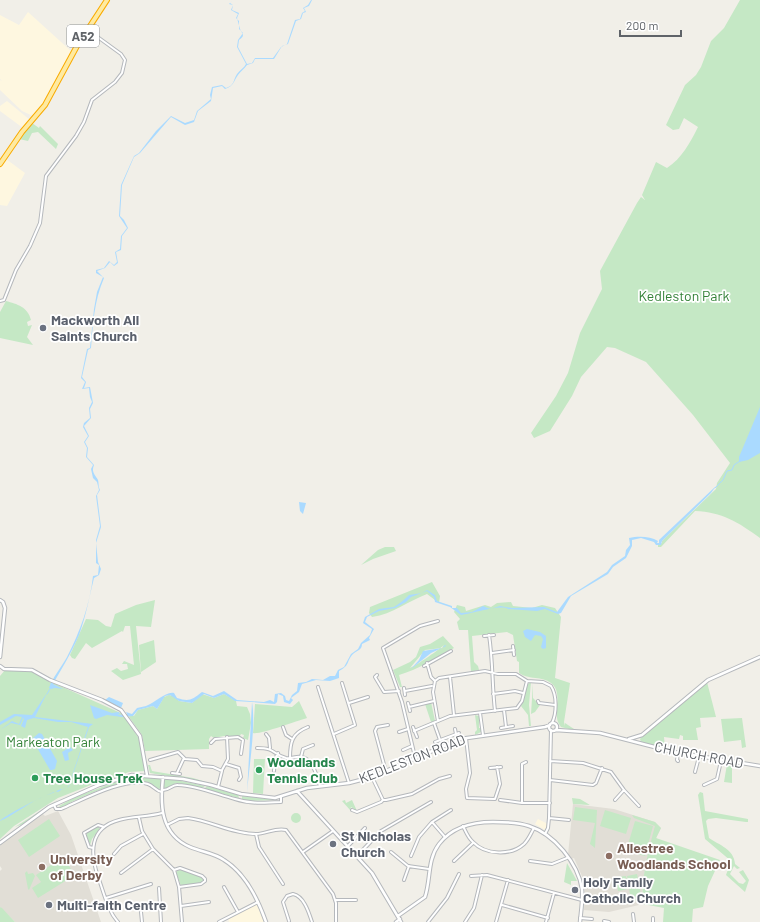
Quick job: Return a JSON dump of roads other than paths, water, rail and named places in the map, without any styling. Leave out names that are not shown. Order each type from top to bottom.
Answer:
[{"type":"highway","name":"A52","points":[[0,164],[22,132],[45,105],[87,30],[107,0]]},
{"type":"street","points":[[0,301],[4,300],[16,270],[30,246],[40,223],[46,176],[84,122],[92,100],[115,82],[122,73],[125,60],[121,54],[87,30]]},
{"type":"street","points":[[0,600],[4,602],[5,608],[0,657]]},
{"type":"street","points":[[415,757],[399,691],[383,650],[384,647],[420,626],[438,621]]},
{"type":"street","points":[[489,635],[492,653],[493,673],[491,677],[495,711]]},
{"type":"street","points":[[484,636],[494,635]]},
{"type":"street","points":[[513,646],[514,655]]},
{"type":"street","points":[[492,653],[514,650]]},
{"type":"street","points":[[424,666],[450,651]]},
{"type":"street","points":[[637,742],[642,735],[708,680],[760,657]]},
{"type":"street","points":[[427,663],[431,676],[435,681]]},
{"type":"street","points":[[0,666],[4,669],[32,670],[50,680],[102,700],[124,713],[140,736],[147,775]]},
{"type":"street","points":[[438,721],[432,686],[439,678],[472,674],[482,671],[516,674],[527,681],[543,682],[551,686],[555,694],[554,719],[556,725],[551,735],[550,803],[548,828],[545,834]]},
{"type":"street","points":[[375,676],[384,692],[399,691]]},
{"type":"street","points":[[450,677],[454,716]]},
{"type":"street","points":[[414,731],[454,716],[504,710],[519,706],[527,681]]},
{"type":"street","points":[[334,734],[355,726],[342,683]]},
{"type":"street","points":[[404,691],[432,686]]},
{"type":"street","points":[[318,687],[349,782]]},
{"type":"street","points":[[404,688],[405,695]]},
{"type":"street","points":[[493,694],[515,691],[524,694]]},
{"type":"street","points":[[348,703],[363,697],[368,697]]},
{"type":"street","points":[[409,707],[434,701]]},
{"type":"street","points":[[538,701],[541,705],[555,705]]},
{"type":"street","points":[[408,703],[410,711]]},
{"type":"street","points":[[504,710],[506,727]]},
{"type":"street","points":[[480,713],[483,736]]},
{"type":"street","points":[[553,730],[551,724],[554,719]]},
{"type":"street","points":[[434,723],[440,740]]},
{"type":"street","points":[[551,724],[556,725],[561,729]]},
{"type":"street","name":"KEDLESTON ROAD","points":[[0,843],[37,814],[54,805],[114,780],[134,774],[163,777],[218,787],[241,794],[264,798],[281,797],[320,786],[372,777],[457,740],[546,727],[551,724]]},
{"type":"street","points":[[386,772],[376,728],[388,725]]},
{"type":"street","points":[[500,728],[513,726]]},
{"type":"street","points":[[283,727],[286,735],[292,739]]},
{"type":"street","points":[[290,758],[292,739],[296,733],[304,727],[308,727]]},
{"type":"street","points":[[413,727],[417,737]]},
{"type":"street","points":[[546,727],[553,730],[561,729],[597,733],[637,742]]},
{"type":"street","points":[[399,732],[408,729]]},
{"type":"street","points":[[455,729],[456,734]]},
{"type":"street","points":[[435,742],[459,733]]},
{"type":"street","points":[[266,734],[269,738],[270,748]]},
{"type":"street","points":[[626,739],[642,735]]},
{"type":"street","points":[[212,743],[215,739],[236,736],[242,740],[241,754]]},
{"type":"street","points":[[637,742],[638,736]]},
{"type":"street","points":[[218,787],[222,771],[228,758],[227,737]]},
{"type":"street","points":[[466,738],[470,773],[466,789],[467,798],[495,798],[500,784],[497,767]]},
{"type":"street","name":"CHURCH ROAD","points":[[637,742],[678,753],[760,766]]},
{"type":"street","points":[[301,756],[303,749],[313,745]]},
{"type":"street","points":[[403,750],[412,746]]},
{"type":"street","points":[[257,748],[270,748],[278,754],[290,758],[301,756],[310,762],[320,786]]},
{"type":"street","points":[[150,760],[176,752],[180,753],[184,758],[197,760],[202,766],[222,771]]},
{"type":"street","points":[[678,753],[676,760],[678,762]]},
{"type":"street","points":[[274,770],[275,759],[278,754]]},
{"type":"street","points":[[695,772],[699,757]]},
{"type":"street","points":[[172,773],[179,774],[184,758]]},
{"type":"street","points":[[550,761],[583,763],[602,768],[614,774],[633,802],[639,806]]},
{"type":"street","points":[[704,785],[717,779],[721,761]]},
{"type":"street","points":[[522,803],[520,764],[526,762]]},
{"type":"street","points":[[226,764],[239,768],[241,777],[239,780]]},
{"type":"street","points":[[490,768],[501,767]]},
{"type":"street","points":[[550,780],[593,785],[602,768]]},
{"type":"street","points":[[352,810],[357,812],[383,800],[415,793],[442,778],[450,776]]},
{"type":"street","points":[[163,777],[162,813],[167,825],[182,842],[218,856],[231,865],[245,880],[258,902],[266,922]]},
{"type":"street","points":[[372,777],[383,800]]},
{"type":"street","name":"KEDLESTON ROAD","points":[[54,805],[56,809],[61,809],[102,791],[130,784],[148,784],[156,791],[167,790],[178,785],[202,789],[239,800],[259,803],[281,802],[281,797]]},
{"type":"street","points":[[615,800],[619,798],[624,790]]},
{"type":"street","points":[[297,792],[332,832],[375,877],[400,919]]},
{"type":"street","points":[[239,800],[241,794]]},
{"type":"street","points":[[500,800],[522,803],[550,803]]},
{"type":"street","points":[[356,856],[381,831],[431,802]]},
{"type":"street","points":[[411,856],[420,837],[432,822],[451,810]]},
{"type":"street","points":[[118,922],[113,916],[94,864],[93,848],[95,840],[104,827],[119,820],[139,818],[162,813]]},
{"type":"street","points":[[139,818],[143,834],[153,850],[174,870],[179,887],[182,922]]},
{"type":"street","points":[[167,825],[179,819],[188,818],[256,834],[281,829],[286,830],[304,852],[332,892],[335,900],[336,922]]},
{"type":"street","points":[[549,818],[568,821]]},
{"type":"street","points":[[432,822],[445,837]]},
{"type":"street","points":[[396,922],[425,896],[429,869],[434,852],[445,837],[463,826],[480,822],[522,824],[545,834],[557,844],[579,878],[582,900],[580,922]]},
{"type":"street","points":[[93,848],[89,847],[84,833],[98,826],[104,827]]},
{"type":"street","points":[[463,826],[473,843],[489,851],[511,852],[525,843],[534,828]]},
{"type":"street","points":[[347,847],[365,828]]},
{"type":"street","points":[[304,852],[332,832]]},
{"type":"street","points":[[114,854],[121,846],[143,834]]},
{"type":"street","points":[[256,834],[259,848],[283,884]]},
{"type":"street","points":[[455,861],[473,843]]},
{"type":"street","points":[[121,873],[153,850]]},
{"type":"street","points":[[391,854],[409,866],[429,869]]},
{"type":"street","points":[[530,861],[552,864],[567,858]]},
{"type":"street","points":[[404,880],[409,866]]},
{"type":"street","points":[[174,870],[180,868],[202,876],[205,879],[209,879]]},
{"type":"street","points":[[428,922],[447,898],[459,874]]},
{"type":"street","points":[[471,876],[482,875],[508,880],[582,900]]},
{"type":"street","points":[[465,922],[474,908],[482,875]]},
{"type":"street","points":[[179,887],[201,884],[205,879]]},
{"type":"street","points":[[496,922],[508,880]]},
{"type":"street","points":[[106,898],[151,884]]},
{"type":"street","points":[[224,887],[238,912]]},
{"type":"street","points":[[159,890],[161,922]]},
{"type":"street","points":[[546,922],[554,893]]},
{"type":"street","points":[[289,921],[283,902],[287,896],[293,894],[300,898],[309,912],[312,922]]},
{"type":"street","points":[[335,900],[356,900]]},
{"type":"street","points":[[181,906],[209,902]]},
{"type":"street","points":[[219,922],[258,902]]},
{"type":"street","points":[[502,905],[548,918]]},
{"type":"street","points":[[141,912],[142,922]]},
{"type":"street","points":[[633,914],[634,922]]},
{"type":"street","points":[[580,918],[592,919]]},
{"type":"water","points":[[312,0],[309,6],[304,8],[306,12],[303,13],[301,19],[296,21],[288,44],[285,45],[287,44],[295,20],[300,19],[302,13],[305,11],[303,8]]},
{"type":"water","points":[[233,5],[232,10],[239,13],[237,19],[238,14],[231,10]]},
{"type":"water","points":[[243,34],[239,40],[238,47],[247,64],[252,63],[255,58],[273,58],[282,47],[274,59],[255,59],[253,63],[247,65],[230,87],[225,89],[222,86],[213,88],[211,101],[198,111],[194,122],[185,125],[171,117],[140,153],[134,157],[122,185],[120,216],[128,228],[122,236],[121,250],[116,252],[118,263],[114,266],[110,262],[105,268],[97,271],[103,277],[96,273],[96,270],[104,268],[109,261],[114,265],[117,262],[115,252],[120,249],[121,236],[127,228],[119,216],[121,185],[134,156],[139,153],[156,131],[171,116],[185,123],[194,120],[197,111],[211,99],[210,95],[212,87],[222,85],[226,88],[232,84],[237,74],[246,64],[237,47],[238,40]]},
{"type":"water","points":[[103,277],[104,278],[94,313],[91,348],[88,350],[82,377],[86,382],[84,388],[90,387],[93,403],[90,409],[91,418],[84,426],[89,436],[85,442],[88,448],[87,457],[94,465],[93,472],[98,480],[100,490],[97,495],[101,527],[96,543],[100,526],[96,496],[99,490],[97,482],[93,478],[91,469],[93,465],[86,457],[87,448],[84,442],[88,436],[83,427],[84,423],[90,418],[89,408],[92,402],[89,388],[82,389],[85,382],[81,378],[87,349],[90,348],[94,309],[97,292]]},
{"type":"water","points":[[760,407],[760,453],[748,460],[739,462],[739,457]]},
{"type":"water","points":[[716,486],[711,493],[662,541],[661,545],[656,545],[654,542],[641,538],[632,540],[632,546],[626,558],[613,567],[608,574],[571,596],[561,613],[558,614],[545,609],[537,611],[504,608],[491,609],[500,606],[512,608],[544,607],[557,612],[568,597],[607,572],[612,565],[625,556],[626,550],[630,545],[629,538],[648,537],[655,539],[658,541],[657,543],[659,543],[659,540]]},
{"type":"water","points":[[299,502],[306,503],[303,514],[300,511]]},
{"type":"water","points":[[96,543],[98,562],[101,569],[99,575],[94,578],[91,592],[93,576],[98,575],[99,565],[96,563]]},
{"type":"water","points":[[427,590],[435,595],[437,601],[452,606],[452,608],[457,608],[461,613],[472,612],[483,606],[490,609],[461,615],[450,607],[435,602],[434,597],[427,591],[423,593]]},
{"type":"water","points":[[421,593],[411,597],[406,602],[395,608],[379,611],[367,617],[365,622],[374,629],[369,638],[370,640],[362,644],[360,649],[350,658],[344,667],[351,654],[358,649],[361,643],[370,635],[372,629],[363,623],[365,617],[379,609],[394,607],[409,595]]},
{"type":"water","points":[[89,600],[79,635],[53,684],[63,689],[49,688],[67,657],[76,638]]},
{"type":"water","points":[[527,629],[540,632],[546,636],[546,648],[543,649],[541,647],[543,639],[541,636],[535,635],[531,641],[525,637],[523,631]]},
{"type":"water","points":[[442,648],[431,653],[411,669],[419,660],[423,651]]},
{"type":"water","points":[[344,667],[339,671],[339,678],[330,681],[316,680],[302,684],[299,692],[291,698],[293,700],[290,704],[284,702],[283,696],[278,694],[277,702],[275,704],[235,701],[224,694],[214,698],[204,694],[192,703],[179,701],[170,695],[165,696],[157,709],[153,706],[138,710],[133,716],[122,717],[107,715],[96,719],[94,718],[90,705],[112,713],[120,713],[118,715],[127,714],[126,712],[132,714],[137,708],[145,706],[164,695],[171,693],[174,693],[177,698],[188,700],[202,692],[213,696],[224,691],[237,700],[264,702],[270,700],[274,702],[275,694],[281,693],[285,696],[286,700],[289,701],[292,695],[297,691],[298,683],[306,682],[312,679],[323,680],[330,676],[335,676],[338,670]]},
{"type":"water","points":[[47,693],[35,717],[93,724],[89,727],[69,786],[67,788],[88,727],[71,722],[58,722],[34,718],[27,720],[25,728],[21,726],[24,719],[23,718],[20,725],[11,723],[0,730],[12,721],[19,724],[22,717],[16,716],[0,725],[0,722],[14,714],[32,715]]},
{"type":"water","points":[[109,697],[123,703],[121,708],[105,700]]},
{"type":"water","points":[[252,702],[253,735],[247,793]]},
{"type":"water","points":[[39,733],[42,734],[57,761],[55,769],[50,770],[32,739]]},
{"type":"water","points":[[70,747],[73,750],[68,753],[69,760],[65,761],[62,752]]},
{"type":"water","points":[[36,800],[12,815],[0,821],[11,813]]},
{"type":"waterway","points":[[715,488],[723,480],[727,471],[732,470],[734,465],[740,461]]},
{"type":"waterway","points":[[47,694],[50,689]]},
{"type":"place","name":"Mackworth All Saints Church","points":[[43,328]]},
{"type":"place","name":"Woodlands Tennis Club","points":[[259,770]]},
{"type":"place","name":"Tree House Trek","points":[[35,778]]},
{"type":"place","name":"St Nicholas Church","points":[[333,844]]},
{"type":"place","name":"Allestree Woodlands School","points":[[609,856]]},
{"type":"place","name":"University of Derby","points":[[42,867]]},
{"type":"place","name":"Holy Family Catholic Church","points":[[575,890]]},
{"type":"place","name":"Multi-faith Centre","points":[[49,905]]},
{"type":"park label","name":"Kedleston Park","points":[[684,296]]},
{"type":"park label","name":"Markeaton Park","points":[[53,742]]}]
